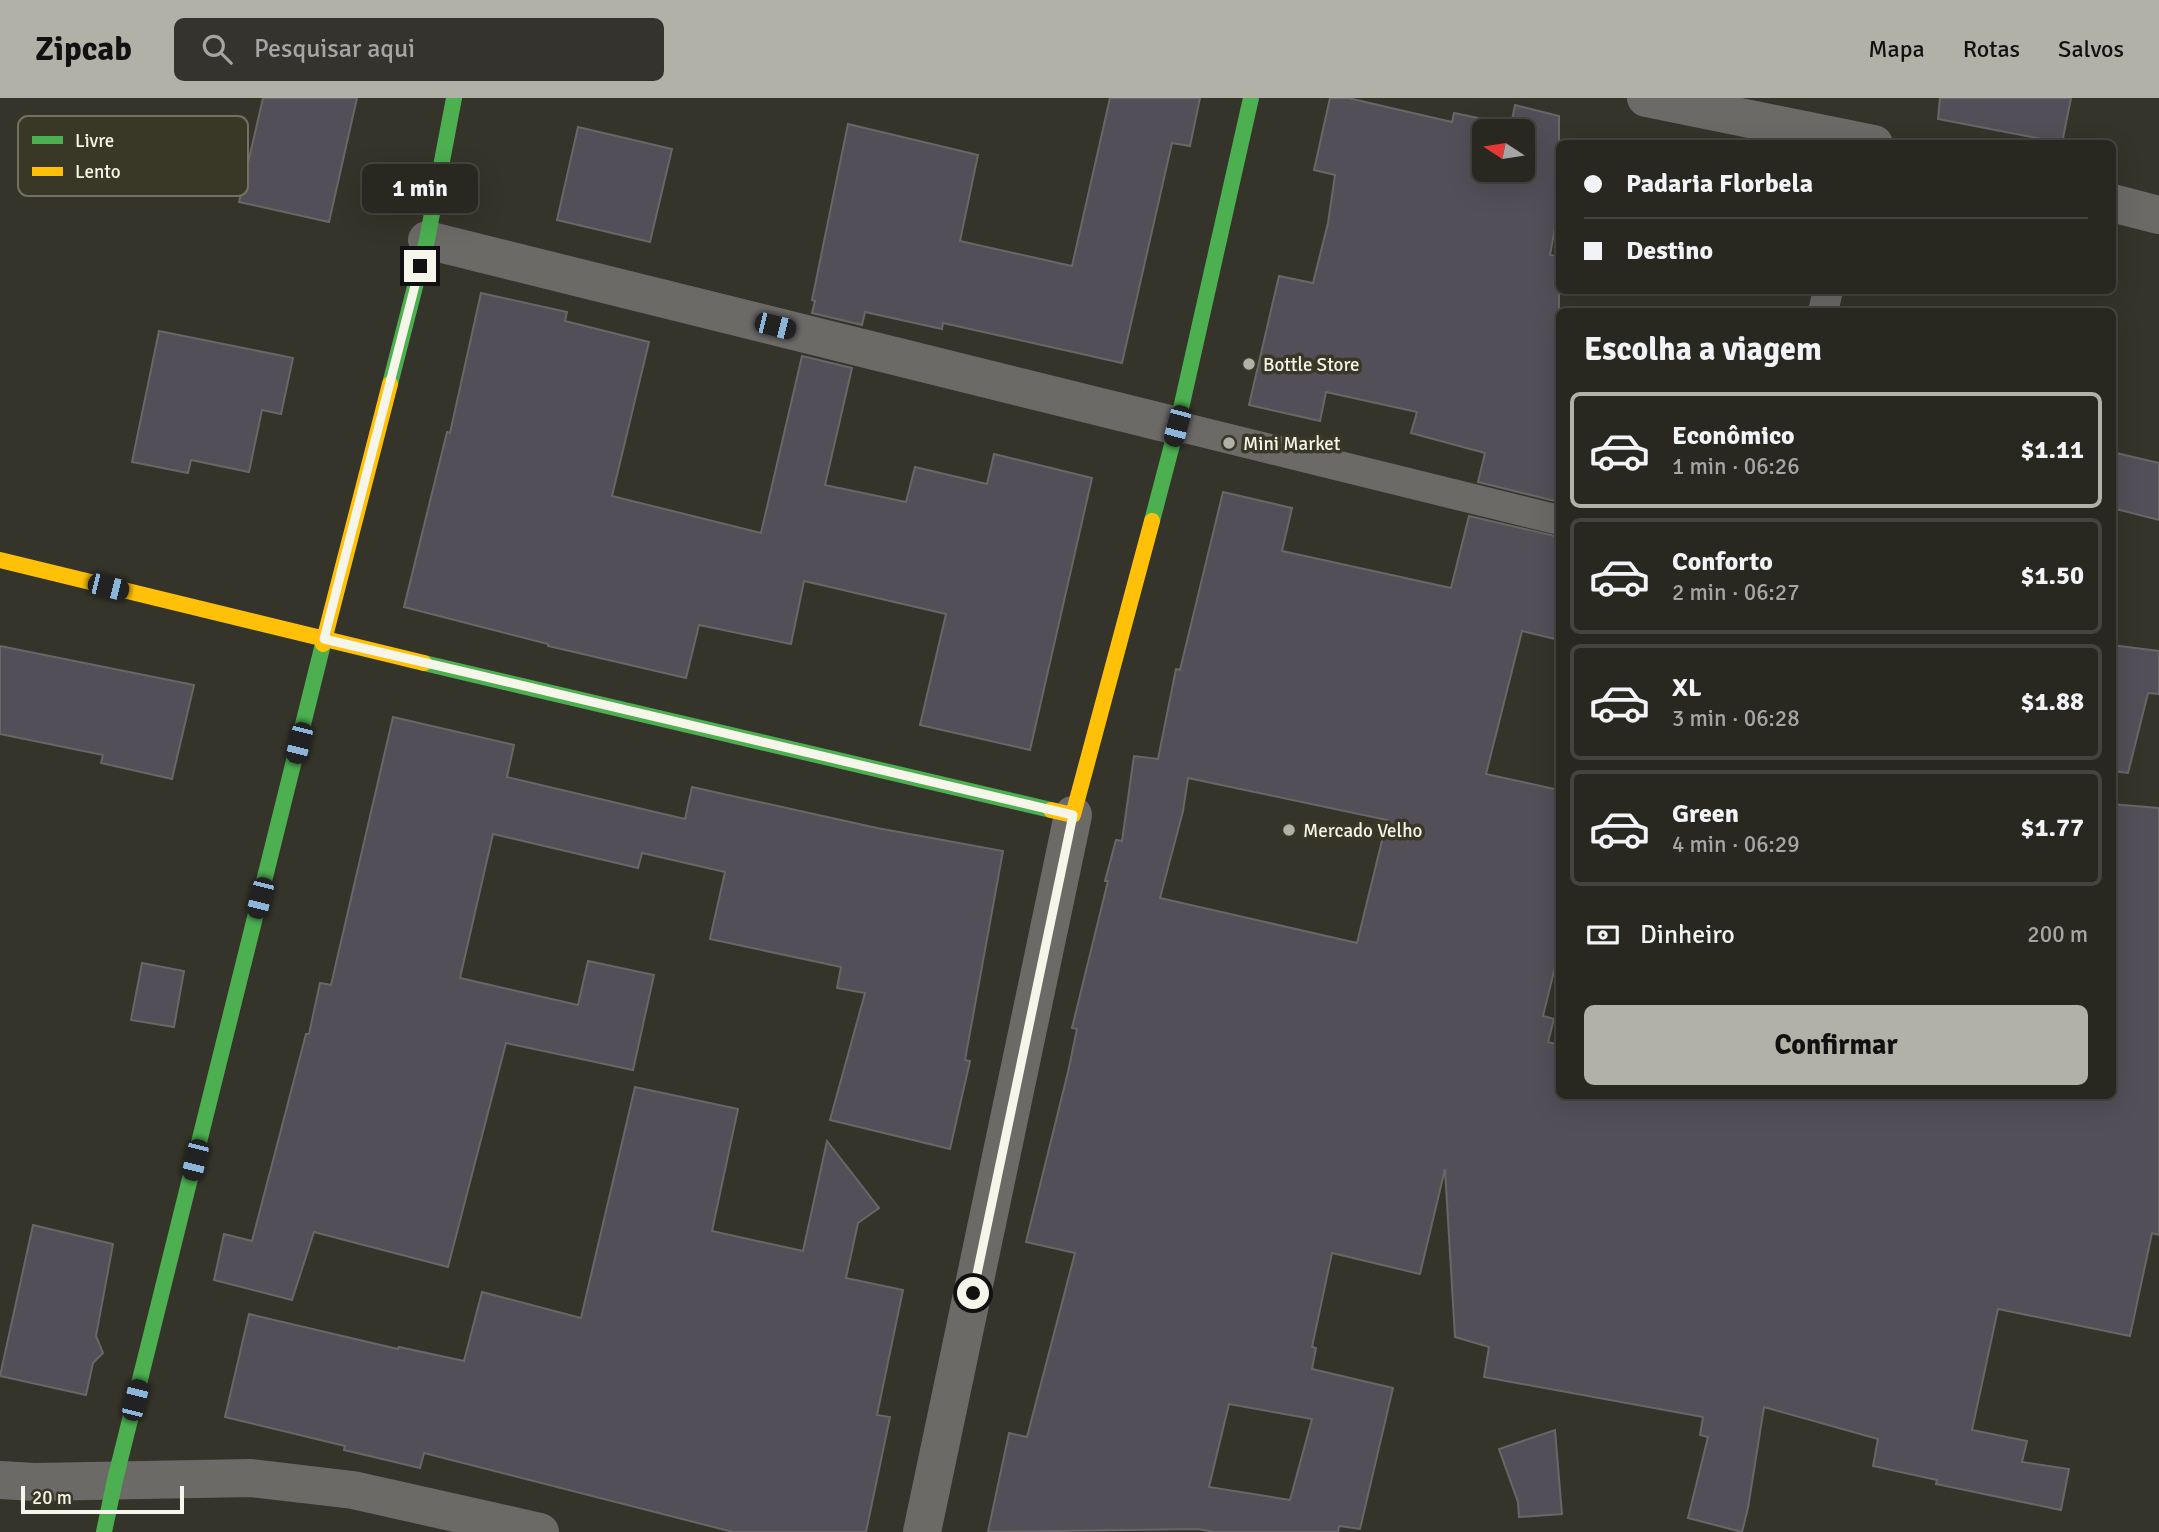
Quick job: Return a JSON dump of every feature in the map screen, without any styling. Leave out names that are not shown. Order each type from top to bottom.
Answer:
[{"type":"main road","points":[[104,1532],[324,639],[427,240],[454,98]]},
{"type":"main road","points":[[0,560],[1073,815],[1177,426],[1251,98]]},
{"type":"street","points":[[1646,98],[1852,140]]},
{"type":"street","points":[[2116,204],[2159,215]]},
{"type":"street","points":[[427,240],[1177,426]]},
{"type":"street","points":[[922,1532],[1073,815]]},
{"type":"street","points":[[0,1480],[35,1482],[251,1478],[353,1490],[540,1532]]},
{"type":"lane","points":[[1177,426],[1556,519]]},
{"type":"building","points":[[263,98],[357,98],[329,222],[239,202],[240,196],[248,196],[248,163]]},
{"type":"building","points":[[1110,98],[1200,98],[1190,146],[1172,143],[1122,363],[943,323],[942,329],[865,312],[862,325],[812,313],[815,301],[812,300],[848,124],[978,155],[960,241],[1072,266]]},
{"type":"building","points":[[1330,98],[1348,98],[1452,122],[1454,113],[1482,119],[1472,119],[1472,182],[1535,182],[1535,119],[1512,119],[1515,105],[1559,116],[1559,140],[1556,140],[1556,223],[1550,255],[1556,256],[1556,294],[1559,294],[1559,308],[1556,308],[1556,501],[1478,482],[1485,453],[1411,433],[1417,412],[1326,392],[1320,421],[1249,405],[1279,276],[1313,283],[1328,223],[1335,175],[1314,170]]},
{"type":"building","points":[[1940,98],[2071,98],[2063,140],[2046,140],[1938,119]]},
{"type":"building","points":[[578,127],[672,149],[650,242],[557,220]]},
{"type":"building","points":[[481,293],[567,312],[565,321],[649,342],[612,496],[761,533],[802,356],[852,368],[825,485],[906,502],[915,467],[987,484],[994,454],[1092,478],[1030,750],[920,725],[946,614],[804,581],[791,644],[699,625],[686,678],[548,646],[404,607],[447,432],[450,433]]},
{"type":"building","points":[[159,331],[293,358],[281,414],[262,410],[249,472],[191,460],[188,473],[132,462]]},
{"type":"building","points":[[2116,453],[2159,463],[2159,520],[2116,509]]},
{"type":"building","points":[[1223,492],[1292,508],[1282,551],[1451,588],[1469,516],[1556,536],[1556,639],[1522,631],[1486,774],[1556,789],[1556,963],[1543,1016],[1554,1019],[1548,1042],[1556,1044],[1556,1099],[2116,1099],[2116,804],[2159,808],[2159,1235],[2152,1233],[2130,1336],[1998,1309],[1972,1430],[2027,1441],[2022,1462],[2069,1469],[2061,1510],[1936,1484],[1937,1480],[1873,1466],[1878,1439],[1764,1407],[1742,1532],[1688,1518],[1708,1437],[1700,1435],[1703,1417],[1484,1377],[1489,1347],[1455,1337],[1445,1169],[1420,1274],[1332,1253],[1312,1347],[1316,1348],[1312,1369],[1393,1388],[1360,1529],[1339,1526],[1338,1532],[1214,1532],[1198,1529],[988,1532],[1009,1433],[1027,1437],[1075,1253],[1026,1242],[1068,1072],[1077,1029],[1072,1028],[1108,881],[1105,881],[1116,840],[1122,841],[1134,756],[1158,759],[1176,669],[1180,670]],"holes":[[[1188,778],[1387,820],[1357,943],[1160,898],[1183,811]],[[1229,1404],[1312,1419],[1290,1500],[1209,1487]]]},
{"type":"building","points":[[0,646],[194,685],[172,779],[101,763],[103,755],[0,734]]},
{"type":"building","points":[[2116,646],[2159,651],[2159,694],[2148,693],[2128,773],[2116,772]]},
{"type":"building","points":[[393,717],[514,745],[507,777],[685,819],[692,787],[877,828],[1003,851],[965,1060],[970,1061],[950,1149],[830,1120],[865,993],[837,988],[841,967],[710,939],[725,872],[642,853],[638,868],[493,834],[460,978],[578,1005],[588,961],[654,975],[633,1070],[506,1043],[448,1267],[314,1232],[292,1300],[214,1280],[224,1234],[252,1241],[306,1034],[309,1034],[320,983],[331,985]]},
{"type":"building","points":[[142,963],[184,971],[174,1027],[131,1020]]},
{"type":"building","points":[[635,1087],[738,1109],[712,1231],[803,1251],[827,1141],[879,1208],[858,1223],[846,1278],[903,1290],[877,1415],[890,1417],[866,1532],[733,1532],[424,1453],[420,1468],[344,1450],[345,1446],[225,1417],[249,1314],[398,1349],[399,1347],[464,1361],[482,1292],[581,1318]]},
{"type":"building","points":[[33,1225],[113,1244],[96,1336],[103,1353],[93,1363],[86,1395],[0,1376]]},
{"type":"building","points":[[1555,1430],[1562,1514],[1519,1517],[1518,1502],[1499,1449]]},
{"type":"traffic: fast","points":[[390,384],[427,240],[454,98]]},
{"type":"traffic: fast","points":[[1152,521],[1177,426],[1251,98]]},
{"type":"traffic: fast","points":[[104,1532],[323,644]]},
{"type":"traffic: fast","points":[[424,663],[1051,810]]},
{"type":"traffic: slow","points":[[323,644],[390,384]]},
{"type":"traffic: slow","points":[[1051,810],[1073,815],[1152,521]]},
{"type":"traffic: slow","points":[[0,560],[424,663]]},
{"type":"place","name":"Bottle Store","points":[[1249,364]]},
{"type":"place","name":"Mini Market","points":[[1229,443]]},
{"type":"place","name":"Mercado Velho","points":[[1289,830]]},
{"type":"route","points":[[420,266],[324,639],[1073,815],[973,1293]]}]
